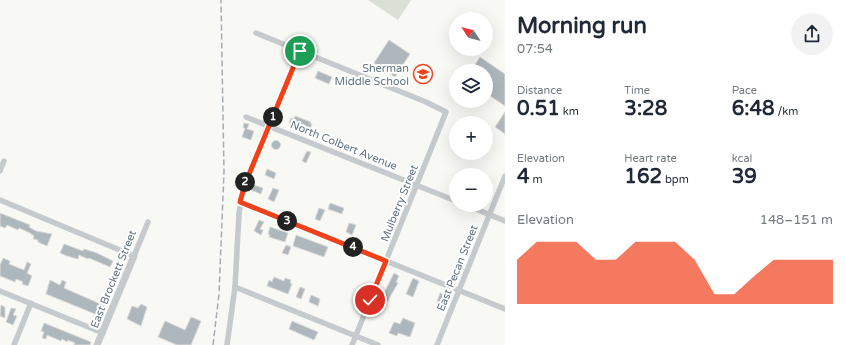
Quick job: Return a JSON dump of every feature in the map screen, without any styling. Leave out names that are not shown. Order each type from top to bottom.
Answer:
[{"type":"street","points":[[227,345],[235,287],[240,202],[245,184],[300,51],[256,33]]},
{"type":"street","name":"Mulberry Street","points":[[300,51],[426,102],[446,112],[352,345]]},
{"type":"street","name":"North Colbert Avenue","points":[[246,117],[449,198]]},
{"type":"street","points":[[0,171],[4,161]]},
{"type":"street","name":"East Pecan Street","points":[[437,345],[505,176]]},
{"type":"street","points":[[0,200],[134,256]]},
{"type":"street","points":[[240,202],[460,289],[505,309]]},
{"type":"street","points":[[482,212],[505,221]]},
{"type":"street","name":"East Brockett Street","points":[[98,345],[148,222]]},
{"type":"street","points":[[235,287],[378,345]]},
{"type":"street","points":[[0,291],[103,333]]},
{"type":"street","points":[[14,345],[31,303]]},
{"type":"shaded area","points":[[368,0],[411,0],[398,20]]},
{"type":"building","points":[[389,40],[410,54],[395,77],[374,63]]},
{"type":"building","points":[[480,57],[490,64],[476,64]]},
{"type":"building","points":[[493,66],[505,74],[505,106],[493,98]]},
{"type":"building","points":[[318,71],[332,77],[329,84],[315,78]]},
{"type":"building","points":[[505,112],[505,134],[495,127]]},
{"type":"building","points":[[295,116],[311,122],[310,124],[312,124],[310,131],[305,129],[306,126],[296,122],[295,125],[289,123],[291,118],[294,119]]},
{"type":"building","points":[[244,123],[249,124],[247,129],[254,131],[251,140],[242,137],[245,128],[243,128]]},
{"type":"building","points":[[276,140],[281,145],[276,150],[271,145]]},
{"type":"building","points":[[307,151],[311,152],[306,163],[302,161]]},
{"type":"building","points":[[267,169],[276,173],[274,179],[265,175]]},
{"type":"building","points":[[251,184],[263,188],[261,194],[248,189]]},
{"type":"building","points":[[273,188],[279,190],[274,202],[268,199]]},
{"type":"building","points":[[330,203],[344,208],[342,214],[328,209]]},
{"type":"building","points":[[319,208],[325,210],[320,221],[315,219]]},
{"type":"building","points":[[0,213],[30,225],[29,227],[36,231],[52,234],[47,246],[38,242],[38,240],[33,239],[34,236],[30,233],[19,228],[18,230],[7,225],[5,228],[0,226]]},
{"type":"building","points":[[259,220],[264,222],[260,229],[263,230],[261,235],[254,231]]},
{"type":"building","points":[[349,223],[356,225],[352,235],[346,232]]},
{"type":"building","points":[[270,227],[288,233],[285,242],[269,237],[270,235],[268,234]]},
{"type":"building","points":[[296,235],[328,247],[324,257],[293,246]]},
{"type":"building","points":[[64,244],[83,251],[84,249],[97,253],[113,261],[110,267],[79,255],[78,259],[67,256],[60,253]]},
{"type":"building","points":[[286,245],[291,247],[288,255],[282,253]]},
{"type":"building","points":[[3,258],[10,261],[9,264],[24,270],[27,262],[31,264],[27,273],[32,276],[28,286],[22,284],[23,282],[16,279],[15,282],[0,276],[0,265]]},
{"type":"building","points":[[394,273],[399,276],[396,282],[398,283],[387,302],[381,299]]},
{"type":"building","points":[[274,277],[284,281],[285,278],[291,280],[290,283],[292,284],[288,294],[267,286],[269,280],[272,282]]},
{"type":"building","points":[[413,278],[419,281],[413,297],[406,294]]},
{"type":"building","points":[[50,280],[60,285],[62,280],[66,282],[64,288],[105,306],[100,316],[46,294]]},
{"type":"building","points":[[300,287],[305,289],[301,299],[296,297]]},
{"type":"building","points":[[440,293],[447,295],[442,307],[436,305]]},
{"type":"building","points":[[311,295],[320,299],[318,306],[309,302]]},
{"type":"building","points":[[141,304],[147,307],[141,326],[127,319],[132,306],[138,308]]},
{"type":"building","points":[[1,305],[5,307],[5,318],[0,316]]},
{"type":"building","points":[[11,308],[16,309],[13,315],[17,316],[13,325],[6,322]]},
{"type":"building","points":[[191,317],[201,321],[191,345],[177,345],[158,337],[165,321],[185,330]]},
{"type":"building","points":[[403,318],[415,323],[410,337],[398,333],[397,336],[389,333],[394,322],[400,324]]},
{"type":"building","points":[[292,321],[318,332],[314,340],[289,329]]},
{"type":"building","points":[[44,323],[91,342],[90,345],[74,345],[75,343],[68,340],[67,342],[62,339],[61,341],[47,335],[46,339],[42,338],[44,332],[41,331]]},
{"type":"railway","points":[[213,345],[219,294],[224,172],[221,0]]},
{"type":"place","name":"Sherman Middle School","points":[[423,74]]},
{"type":"route","points":[[300,51],[245,184],[240,202],[386,261],[370,300]]}]
